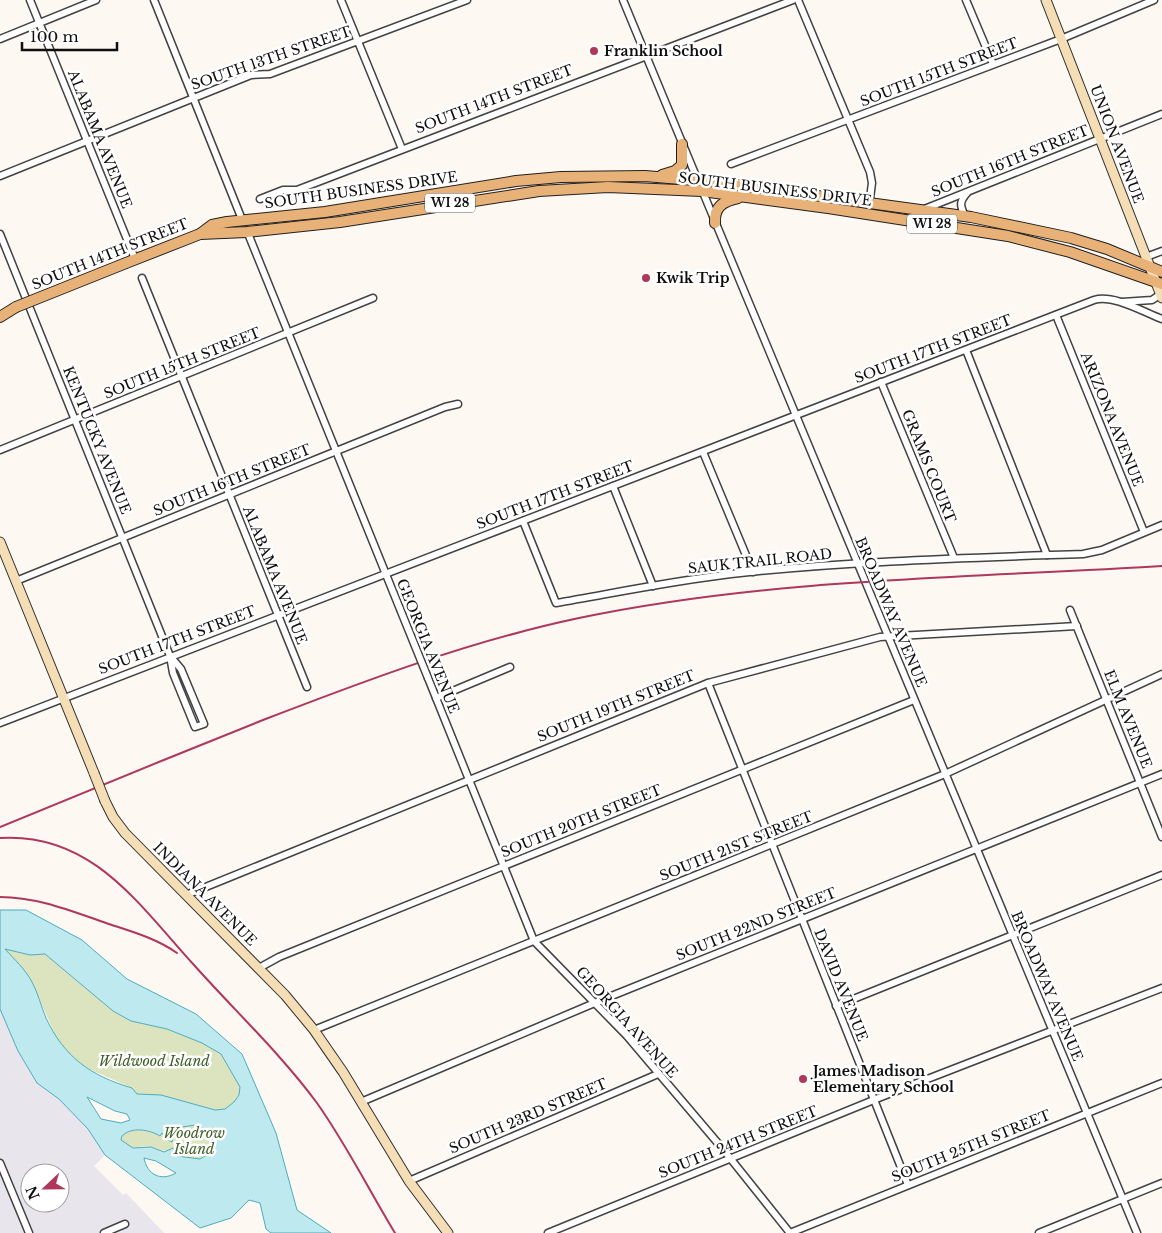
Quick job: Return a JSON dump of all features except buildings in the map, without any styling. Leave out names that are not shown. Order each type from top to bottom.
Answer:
[{"type":"main road","name":"UNION AVENUE","points":[[1046,0],[1160,290]]},
{"type":"main road","points":[[653,176],[678,169],[683,161],[682,144]]},
{"type":"main road","name":"SOUTH BUSINESS DRIVE","points":[[243,220],[325,212],[516,181],[561,177],[653,176],[869,202],[965,216],[1063,236],[1107,249],[1162,272]]},
{"type":"main road","name":"SOUTH BUSINESS DRIVE","points":[[200,234],[247,232],[340,222],[539,191],[608,187],[702,191],[1008,236],[1070,252],[1160,290]]},
{"type":"main road","points":[[715,224],[716,212],[720,205],[729,200],[743,197]]},
{"type":"main road","name":"SOUTH 14TH STREET","points":[[0,318],[16,307],[200,234],[212,225],[243,220]]},
{"type":"main road","name":"SOUTH 14TH STREET","points":[[0,309],[16,307]]},
{"type":"main road","name":"INDIANA AVENUE","points":[[0,542],[113,817],[125,833],[285,995],[314,1030],[409,1181],[448,1233]]},
{"type":"street","name":"ALABAMA AVENUE","points":[[30,0],[87,141],[130,261]]},
{"type":"street","points":[[0,39],[96,0]]},
{"type":"street","name":"GEORGIA AVENUE","points":[[154,0],[534,941],[595,1002],[730,1158],[790,1233]]},
{"type":"street","points":[[341,0],[402,149]]},
{"type":"street","name":"SOUTH 13TH STREET","points":[[0,176],[250,75],[270,74],[466,0]]},
{"type":"street","name":"BROADWAY AVENUE","points":[[623,0],[1136,1233]]},
{"type":"street","name":"SOUTH 14TH STREET","points":[[260,198],[283,190],[297,190],[792,0]]},
{"type":"street","points":[[798,0],[871,175],[867,214]]},
{"type":"street","points":[[966,0],[994,64]]},
{"type":"street","name":"SOUTH 15TH STREET","points":[[731,164],[994,64],[1154,0]]},
{"type":"street","name":"SOUTH 16TH STREET","points":[[922,210],[1162,114]]},
{"type":"street","points":[[965,216],[960,206],[961,200],[967,193]]},
{"type":"street","name":"KENTUCKY AVENUE","points":[[0,234],[170,656],[173,673],[195,727],[204,724],[181,669],[170,656]]},
{"type":"street","points":[[1146,257],[1162,251]]},
{"type":"street","name":"ALABAMA AVENUE","points":[[142,278],[307,687]]},
{"type":"street","name":"SOUTH 17TH STREET","points":[[0,723],[278,614],[1098,299],[1121,302],[1152,300],[1160,290]]},
{"type":"street","name":"SOUTH 15TH STREET","points":[[0,450],[373,298]]},
{"type":"street","name":"SOUTH 17TH STREET","points":[[1121,302],[1162,319]]},
{"type":"street","name":"ARIZONA AVENUE","points":[[1056,315],[1144,532]]},
{"type":"street","points":[[966,350],[1047,555]]},
{"type":"street","name":"GRAMS COURT","points":[[882,382],[954,558]]},
{"type":"street","name":"SOUTH 16TH STREET","points":[[16,581],[336,451],[458,404]]},
{"type":"street","points":[[703,452],[753,572]]},
{"type":"street","points":[[613,486],[653,586]]},
{"type":"street","name":"SAUK TRAIL ROAD","points":[[523,521],[556,603],[653,586],[753,572],[857,563],[1047,555],[1096,551],[1144,532]]},
{"type":"street","points":[[1144,532],[1162,525]]},
{"type":"street","name":"ELM AVENUE","points":[[1070,610],[1162,837]]},
{"type":"street","name":"SOUTH 19TH STREET","points":[[186,895],[708,683],[888,636],[1077,626]]},
{"type":"street","points":[[436,698],[510,667]]},
{"type":"street","name":"SOUTH 21ST STREET","points":[[314,1030],[945,774],[1162,674]]},
{"type":"street","name":"DAVID AVENUE","points":[[708,683],[908,1185]]},
{"type":"street","name":"SOUTH 20TH STREET","points":[[259,968],[279,957],[914,700]]},
{"type":"street","name":"SOUTH 22ND STREET","points":[[361,1102],[595,1002],[1162,774]]},
{"type":"street","points":[[836,1006],[1162,875]]},
{"type":"street","name":"SOUTH 24TH STREET","points":[[548,1233],[874,1100],[1162,988]]},
{"type":"street","name":"SOUTH 23RD STREET","points":[[409,1181],[658,1074]]},
{"type":"street","name":"SOUTH 25TH STREET","points":[[790,1233],[1162,1083]]},
{"type":"street","points":[[0,1163],[29,1233]]},
{"type":"street","points":[[1039,1233],[1162,1183]]},
{"type":"street","points":[[104,1233],[125,1224]]},
{"type":"shaded area","points":[[0,1009],[18,1051],[37,1083],[59,1099],[88,1129],[105,1155],[94,1166],[123,1195],[126,1193],[164,1233],[0,1233]]},
{"type":"green space","name":"Wildwood Island","points":[[5,949],[30,955],[45,954],[113,1011],[131,1021],[167,1029],[202,1043],[221,1054],[240,1086],[239,1095],[225,1109],[215,1110],[161,1095],[137,1094],[132,1088],[87,1068],[72,1058],[56,1037],[32,982]]},
{"type":"green space","name":"Woodrow Island","points":[[197,1125],[207,1130],[212,1139],[210,1153],[200,1159],[177,1156],[174,1149],[164,1151],[151,1147],[132,1147],[124,1144],[121,1140],[123,1134],[136,1130],[174,1137],[175,1128]]},
{"type":"water","points":[[0,910],[26,910],[82,940],[127,979],[196,1014],[242,1054],[276,1133],[297,1210],[331,1233],[271,1233],[266,1229],[260,1203],[249,1200],[231,1218],[200,1228],[105,1155],[88,1129],[59,1099],[37,1083],[18,1051],[0,1009]],"holes":[[[5,949],[30,955],[45,954],[113,1011],[131,1021],[167,1029],[202,1043],[221,1054],[240,1087],[239,1095],[225,1109],[215,1110],[161,1095],[137,1094],[132,1088],[92,1071],[80,1063],[61,1044],[46,1018],[32,982]],[[87,1097],[115,1111],[127,1114],[130,1120],[121,1123],[101,1119]],[[196,1125],[207,1130],[212,1139],[210,1153],[200,1159],[177,1156],[173,1148],[164,1152],[151,1147],[133,1148],[121,1140],[122,1136],[126,1133],[141,1130],[160,1136],[162,1133],[172,1142],[175,1128]],[[144,1158],[156,1161],[176,1173],[165,1177],[155,1175],[146,1164]]]},
{"type":"railway","points":[[0,827],[341,690],[459,650],[538,627],[651,605],[796,587],[943,577],[1162,566]]},
{"type":"railway","points":[[0,838],[32,839],[61,847],[87,860],[111,877],[133,897],[273,1049],[303,1085],[338,1135],[395,1233]]},
{"type":"railway","points":[[0,897],[27,899],[67,910],[143,935],[177,953]]},
{"type":"place","name":"Franklin School","points":[[594,51]]},
{"type":"place","name":"Kwik Trip","points":[[646,278]]},
{"type":"place","name":"James Madison Elementary School","points":[[803,1079]]}]
